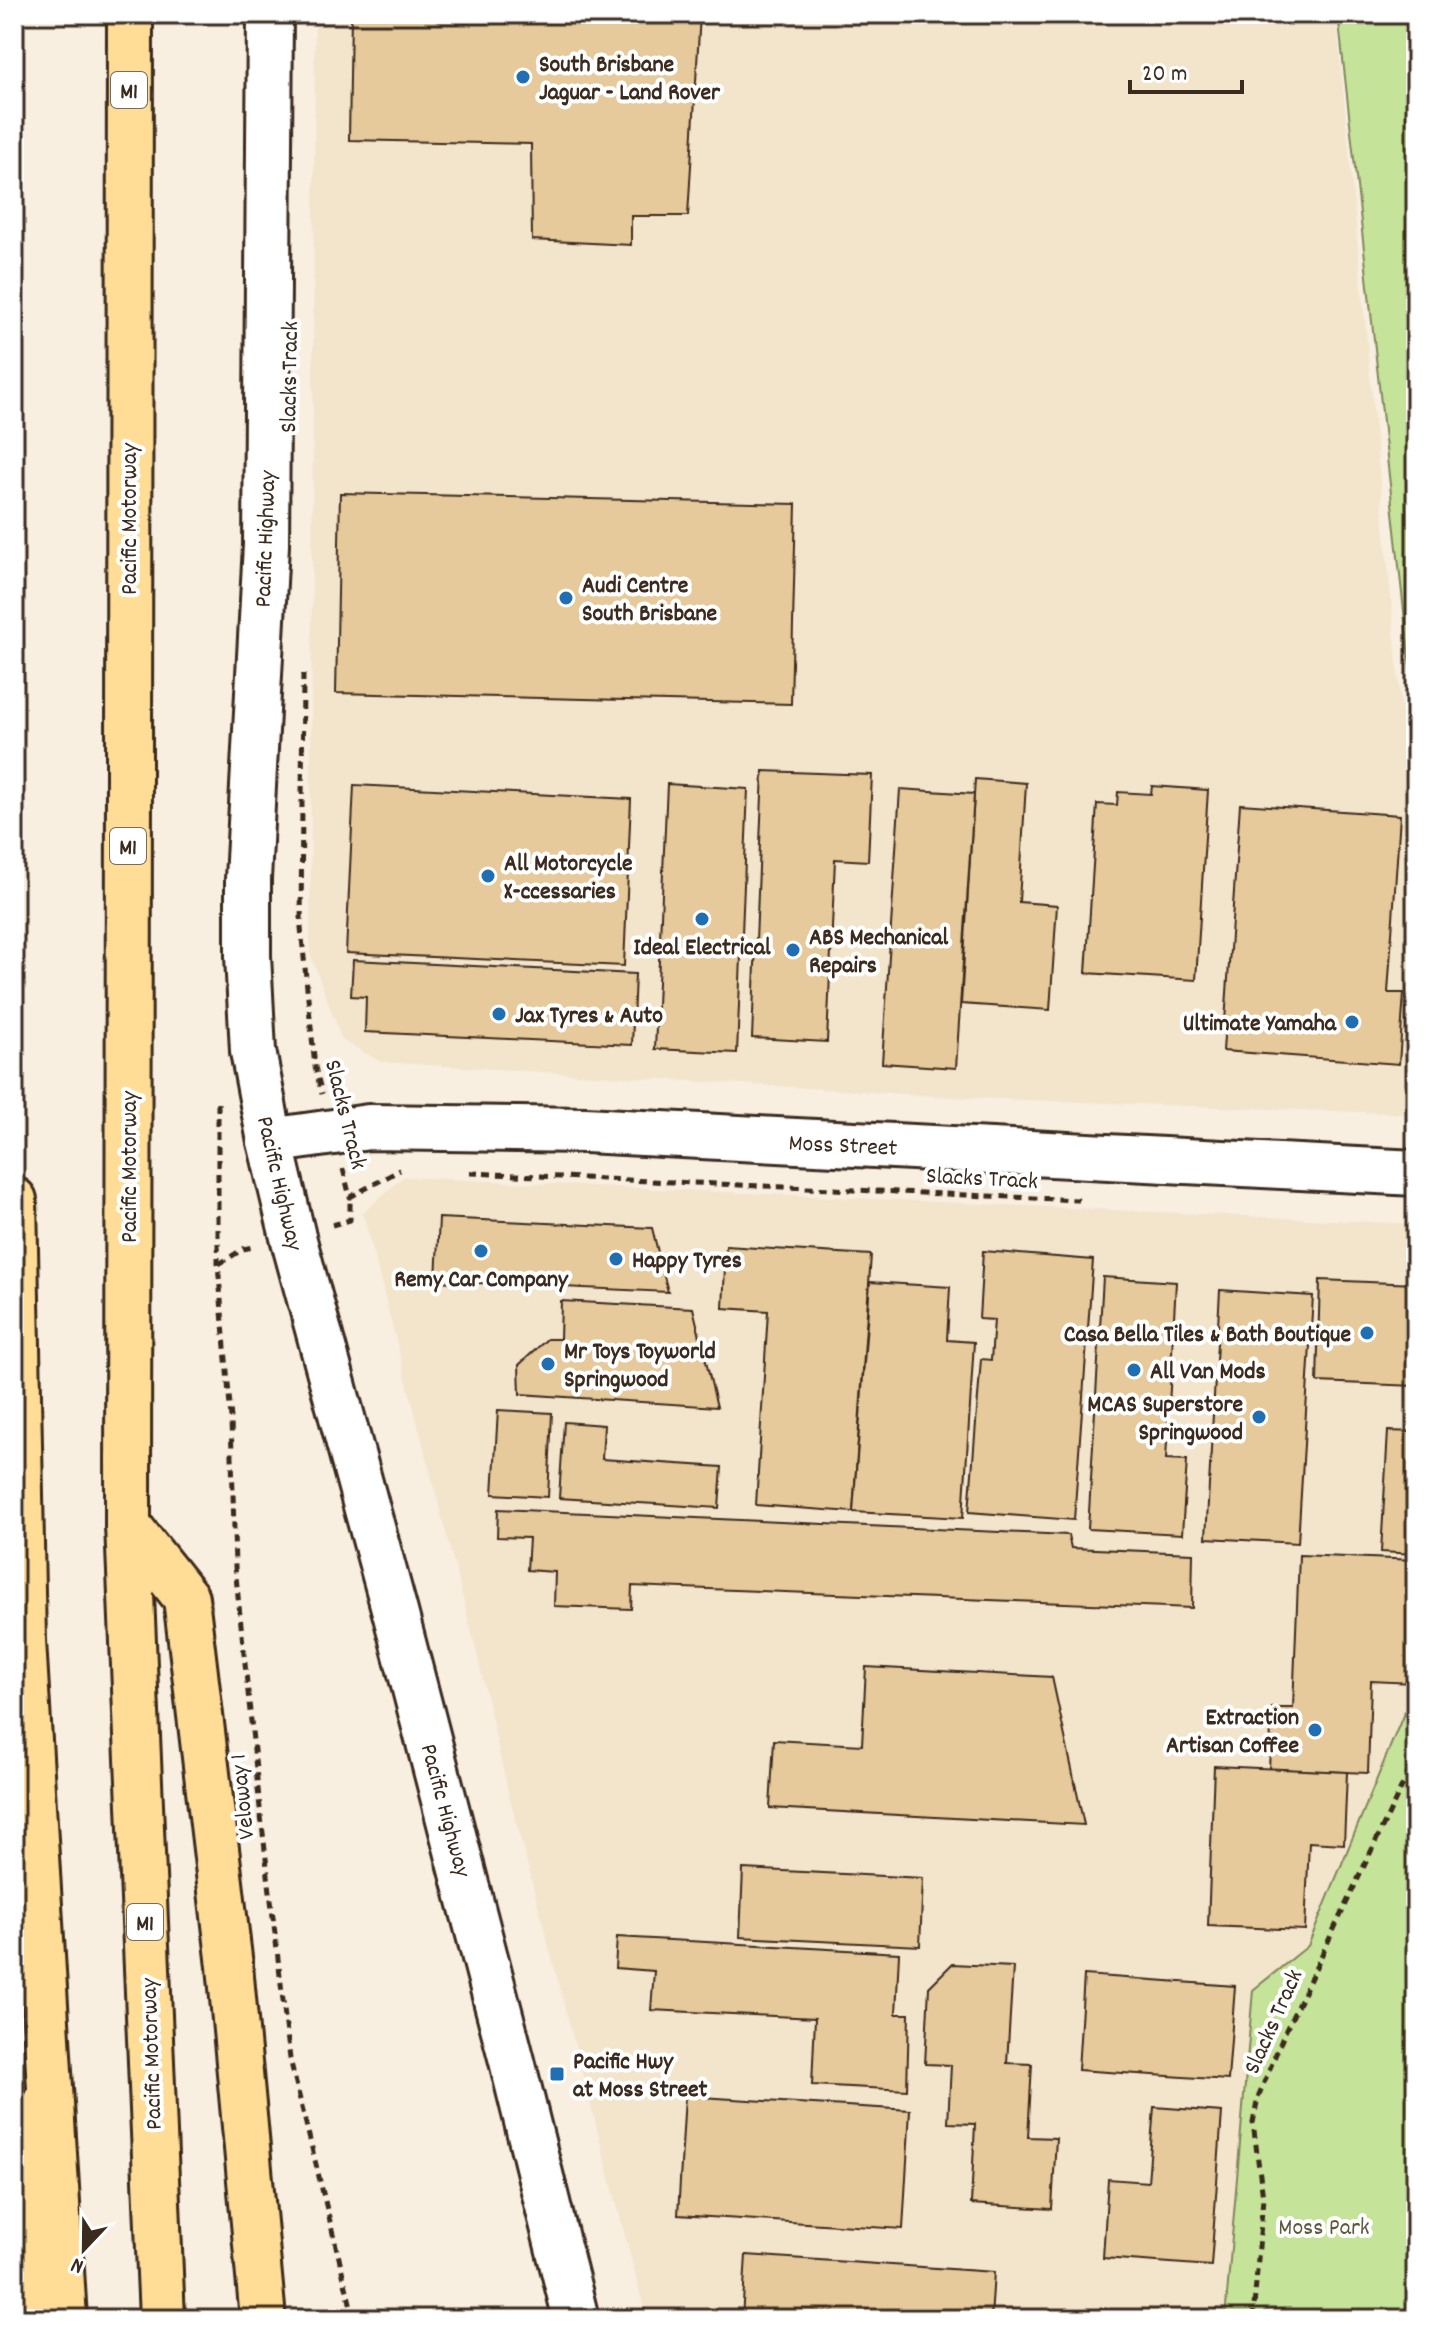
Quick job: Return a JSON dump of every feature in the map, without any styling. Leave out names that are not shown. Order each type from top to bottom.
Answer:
[{"type":"highway","name":"Pacific Motorway","points":[[130,14],[128,1525],[162,2319]]},
{"type":"highway","points":[[14,1200],[23,1641],[64,2319]]},
{"type":"highway","points":[[128,1525],[186,1598],[230,1966],[263,2319]]},
{"type":"highway","points":[[20,2319],[16,2179],[52,2088]]},
{"type":"street","name":"Pacific Highway","points":[[270,14],[266,545],[249,864],[248,956],[253,1051],[293,1237],[395,1612],[576,2319]]},
{"type":"street","name":"Moss Street","points":[[270,1141],[369,1127],[585,1130],[1416,1173]]},
{"type":"path","name":"Slacks Track","points":[[303,661],[301,928],[315,1067],[350,1197],[400,1169]]},
{"type":"path","name":"Slacks Track","points":[[463,1172],[1089,1200]]},
{"type":"path","points":[[337,1224],[350,1220],[350,1197]]},
{"type":"path","name":"Veloway 1","points":[[243,1249],[218,1264],[231,1419],[235,1567],[260,1808],[290,2059],[354,2319]]},
{"type":"path","name":"Slacks Track","points":[[1253,2319],[1263,2198],[1253,2123],[1258,2097],[1285,2032],[1416,1757]]},
{"type":"shaded area","points":[[315,14],[1336,14],[1416,839],[1416,1114],[970,1098],[381,1062],[342,1040],[310,953]]},
{"type":"shaded area","points":[[403,1177],[1416,1224],[1416,1684],[1308,1946],[1253,1991],[1225,2319],[647,2319],[508,1791],[475,1645],[363,1213]]},
{"type":"green space","points":[[1338,14],[1416,14],[1416,720]]},
{"type":"green space","name":"Moss Park","points":[[1416,1684],[1416,2319],[1225,2319],[1253,1990],[1308,1946]]},
{"type":"building","name":"South Brisbane Jaguar - Land Rover","points":[[351,14],[700,14],[688,216],[631,216],[631,245],[532,240],[531,144],[349,140]]},
{"type":"building","name":"Audi Centre South Brisbane","points":[[340,493],[796,504],[791,704],[336,693]]},
{"type":"building","name":"ABS Mechanical Repairs","points":[[763,771],[872,775],[868,861],[835,859],[827,1042],[752,1038]]},
{"type":"building","points":[[975,779],[1026,783],[1019,902],[1057,905],[1050,1010],[961,1004]]},
{"type":"building","name":"Ideal Electrical","points":[[667,784],[748,789],[737,1053],[655,1049]]},
{"type":"building","name":"All Motorcycle X-ccessaries","points":[[354,785],[631,799],[624,966],[346,953]]},
{"type":"building","points":[[1152,786],[1208,790],[1196,980],[1086,973],[1097,804],[1117,805],[1118,792],[1151,794]]},
{"type":"building","points":[[900,789],[974,794],[956,1068],[882,1063]]},
{"type":"building","points":[[1240,804],[1400,815],[1388,993],[1404,993],[1399,1064],[1223,1051]]},
{"type":"building","name":"Jax Tyres & Auto","points":[[353,960],[635,974],[632,1045],[365,1032],[366,997],[351,996]]},
{"type":"building","points":[[439,1218],[652,1228],[668,1292],[436,1281]]},
{"type":"building","points":[[726,1246],[871,1255],[853,1512],[756,1505],[768,1311],[723,1308]]},
{"type":"building","points":[[983,1251],[1093,1260],[1074,1520],[969,1512],[981,1359],[991,1360],[994,1320],[979,1319]]},
{"type":"building","name":"All Van Mods","points":[[1103,1277],[1176,1282],[1166,1459],[1187,1460],[1182,1534],[1088,1529]]},
{"type":"building","name":"Casa Bella Tiles & Bath Boutique","points":[[1320,1280],[1416,1284],[1416,1386],[1317,1382]]},
{"type":"building","points":[[870,1282],[950,1287],[947,1340],[974,1342],[963,1518],[853,1512]]},
{"type":"building","name":"MCAS Superstore Springwood","points":[[1220,1290],[1313,1296],[1298,1543],[1206,1538]]},
{"type":"building","points":[[561,1301],[693,1308],[717,1407],[520,1394],[519,1365],[547,1339],[560,1339]]},
{"type":"building","points":[[498,1410],[552,1413],[548,1497],[493,1494]]},
{"type":"building","points":[[564,1422],[604,1425],[602,1459],[722,1467],[719,1508],[559,1498]]},
{"type":"building","points":[[1388,1431],[1416,1432],[1416,1554],[1381,1552]]},
{"type":"building","points":[[498,1509],[1068,1535],[1071,1548],[1193,1553],[1192,1608],[632,1586],[631,1609],[554,1606],[555,1572],[527,1570],[529,1538],[497,1537]]},
{"type":"building","points":[[1299,1555],[1416,1560],[1413,1683],[1371,1681],[1368,1773],[1269,1769],[1272,1708],[1293,1708]]},
{"type":"building","points":[[866,1667],[1052,1677],[1084,1825],[770,1808],[774,1740],[862,1745]]},
{"type":"building","points":[[1214,1766],[1347,1772],[1344,1844],[1309,1842],[1305,1930],[1208,1926]]},
{"type":"building","points":[[743,1869],[923,1878],[920,1946],[740,1937]]},
{"type":"building","points":[[617,1937],[899,1953],[896,2014],[909,2014],[907,2090],[812,2085],[815,2018],[651,2010],[654,1971],[615,1968]]},
{"type":"building","points":[[952,1964],[1013,1967],[1007,2063],[1032,2064],[1028,2137],[1056,2138],[1052,2209],[971,2204],[975,2124],[948,2123],[951,2065],[925,2064],[929,1987]]},
{"type":"building","points":[[1084,1975],[1235,1986],[1228,2080],[1078,2070]]},
{"type":"building","points":[[685,2096],[910,2110],[903,2229],[678,2215]]},
{"type":"building","points":[[1154,2107],[1222,2112],[1211,2266],[1103,2258],[1108,2179],[1148,2182]]},
{"type":"building","points":[[746,2255],[994,2272],[991,2319],[742,2319]]},
{"type":"place","name":"South Brisbane Jaguar - Land Rover","points":[[523,77]]},
{"type":"place","name":"Audi Centre South Brisbane","points":[[566,598]]},
{"type":"place","name":"All Motorcycle X-ccessaries","points":[[488,876]]},
{"type":"place","name":"Ideal Electrical","points":[[702,919]]},
{"type":"place","name":"ABS Mechanical Repairs","points":[[793,950]]},
{"type":"place","name":"Jax Tyres & Auto","points":[[499,1014]]},
{"type":"place","name":"Ultimate Yamaha","points":[[1352,1022]]},
{"type":"place","name":"Remy Car Company","points":[[481,1251]]},
{"type":"place","name":"Happy Tyres","points":[[616,1259]]},
{"type":"place","name":"Casa Bella Tiles & Bath Boutique","points":[[1367,1333]]},
{"type":"place","name":"Mr Toys Toyworld Springwood","points":[[548,1364]]},
{"type":"place","name":"All Van Mods","points":[[1134,1370]]},
{"type":"place","name":"MCAS Superstore Springwood","points":[[1259,1417]]},
{"type":"place","name":"Extraction Artisan Coffee","points":[[1315,1730]]},
{"type":"place","name":"Pacific Hwy at Moss Street","points":[[557,2074]]}]
